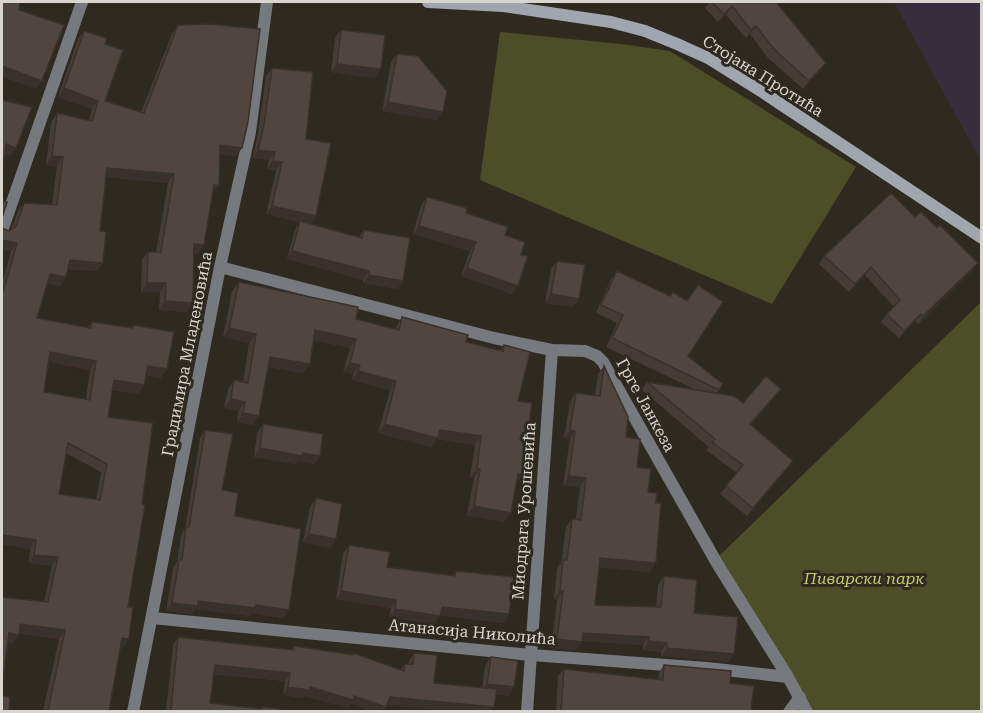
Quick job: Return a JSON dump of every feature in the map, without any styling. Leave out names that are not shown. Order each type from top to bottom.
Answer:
[{"type":"main road","name":"Стојана Протића","points":[[428,2],[503,6],[611,22],[645,31],[677,44],[708,58],[764,93],[981,238]]},
{"type":"street","points":[[2,231],[82,2]]},
{"type":"street","name":"Градимира Младеновића","points":[[133,711],[220,267],[250,132],[267,2]]},
{"type":"street","name":"Грге Јанкеза","points":[[220,267],[494,338],[552,350],[585,351],[597,356],[603,362],[718,565],[807,711]]},
{"type":"street","name":"Миодрага Урошевића","points":[[526,711],[552,350]]},
{"type":"street","name":"Атанасија Николића","points":[[152,618],[531,655],[707,668],[788,677]]},
{"type":"street","points":[[789,711],[800,697]]},
{"type":"shaded area","points":[[894,2],[981,2],[981,161]]},
{"type":"green space","points":[[500,32],[670,51],[856,167],[772,304],[480,180]]},
{"type":"green space","name":"Пиварски парк","points":[[981,302],[981,711],[806,711],[716,559]]},
{"type":"building","points":[[2,2],[20,2],[19,10],[64,25],[42,81],[2,66]]},
{"type":"building","points":[[712,2],[776,2],[826,63],[809,81],[774,49],[756,26],[751,30],[732,6],[724,14]]},
{"type":"building","points":[[209,24],[260,29],[248,122],[242,148],[220,145],[219,185],[214,185],[204,245],[194,244],[193,303],[165,301],[166,283],[147,283],[148,252],[161,252],[174,174],[107,168],[100,231],[106,232],[103,263],[70,260],[66,277],[50,274],[37,318],[91,328],[92,322],[133,328],[133,325],[174,332],[167,369],[148,366],[144,385],[114,380],[108,417],[153,423],[142,504],[145,505],[128,607],[133,607],[129,639],[122,638],[109,711],[48,711],[65,630],[20,624],[19,635],[9,633],[2,687],[2,597],[48,602],[58,557],[34,555],[36,540],[3,535],[2,541],[2,295],[17,243],[2,240],[2,228],[9,231],[16,226],[24,203],[57,205],[63,157],[52,156],[57,113],[92,121],[98,101],[64,88],[84,31],[107,38],[105,44],[123,50],[105,101],[144,113],[178,25]],"holes":[[[50,352],[96,361],[90,400],[44,392]],[[68,443],[107,464],[100,500],[59,494]]]},
{"type":"building","points":[[341,30],[385,35],[381,69],[337,64]]},
{"type":"building","points":[[397,54],[418,56],[447,91],[443,112],[388,102]]},
{"type":"building","points":[[272,68],[313,72],[306,139],[331,143],[316,216],[272,206],[282,162],[273,161],[275,152],[258,150]]},
{"type":"building","points":[[2,100],[32,107],[16,148],[6,144],[2,172]]},
{"type":"building","points":[[891,193],[915,217],[921,212],[937,228],[940,225],[978,263],[923,316],[921,314],[904,331],[887,314],[900,300],[871,267],[855,284],[824,256]]},
{"type":"building","points":[[427,197],[467,208],[466,213],[508,227],[505,235],[525,242],[521,255],[528,256],[518,286],[467,268],[476,242],[419,226]]},
{"type":"building","points":[[2,201],[7,202],[2,218]]},
{"type":"building","points":[[300,221],[362,238],[364,230],[410,238],[403,281],[369,275],[369,271],[292,251]]},
{"type":"building","points":[[557,261],[585,265],[579,299],[551,294]]},
{"type":"building","points":[[617,271],[670,296],[673,292],[687,301],[698,285],[723,302],[688,356],[723,384],[719,390],[612,338],[623,315],[601,305]]},
{"type":"building","points":[[239,282],[358,307],[356,319],[399,330],[402,317],[468,335],[466,342],[503,351],[504,345],[530,352],[518,401],[532,403],[522,475],[518,474],[511,513],[474,506],[480,469],[477,469],[481,436],[440,430],[437,438],[385,424],[396,381],[358,371],[360,365],[350,363],[356,339],[315,330],[310,364],[270,357],[259,416],[243,413],[245,402],[231,399],[234,380],[248,383],[256,334],[229,328]]},
{"type":"building","points":[[604,366],[628,417],[626,437],[640,439],[637,467],[651,469],[648,492],[657,493],[656,503],[661,503],[656,563],[600,558],[595,605],[661,607],[664,576],[697,580],[694,613],[738,617],[734,654],[667,648],[667,643],[649,641],[649,637],[583,633],[582,642],[557,639],[563,591],[560,591],[563,560],[567,560],[572,519],[581,520],[586,478],[569,476],[575,431],[570,430],[576,393],[600,396]]},
{"type":"building","points":[[766,376],[781,389],[750,424],[793,461],[753,508],[726,486],[743,465],[712,442],[715,439],[647,382],[734,396],[743,403]]},
{"type":"building","points":[[263,424],[323,434],[320,456],[303,453],[302,456],[260,448]]},
{"type":"building","points":[[205,430],[233,434],[222,490],[238,493],[235,516],[301,529],[289,610],[198,601],[198,606],[172,603],[179,560],[182,560],[186,527],[189,527]]},
{"type":"building","points":[[316,498],[342,504],[336,539],[309,534]]},
{"type":"building","points":[[349,545],[390,552],[387,567],[455,576],[456,571],[514,577],[509,614],[442,607],[440,616],[395,609],[396,600],[341,591]]},
{"type":"building","points":[[178,637],[294,650],[294,646],[353,655],[353,653],[404,671],[405,664],[413,664],[414,653],[437,655],[434,683],[497,689],[494,707],[390,697],[386,707],[354,696],[353,700],[310,687],[309,690],[288,687],[290,673],[215,665],[210,703],[280,709],[280,711],[171,711]]},
{"type":"building","points":[[491,657],[518,661],[514,687],[487,684]]},
{"type":"building","points":[[664,665],[731,671],[730,683],[754,686],[751,711],[561,711],[564,669],[663,680]]},
{"type":"building","points":[[2,696],[10,697],[9,711],[2,711]]}]
